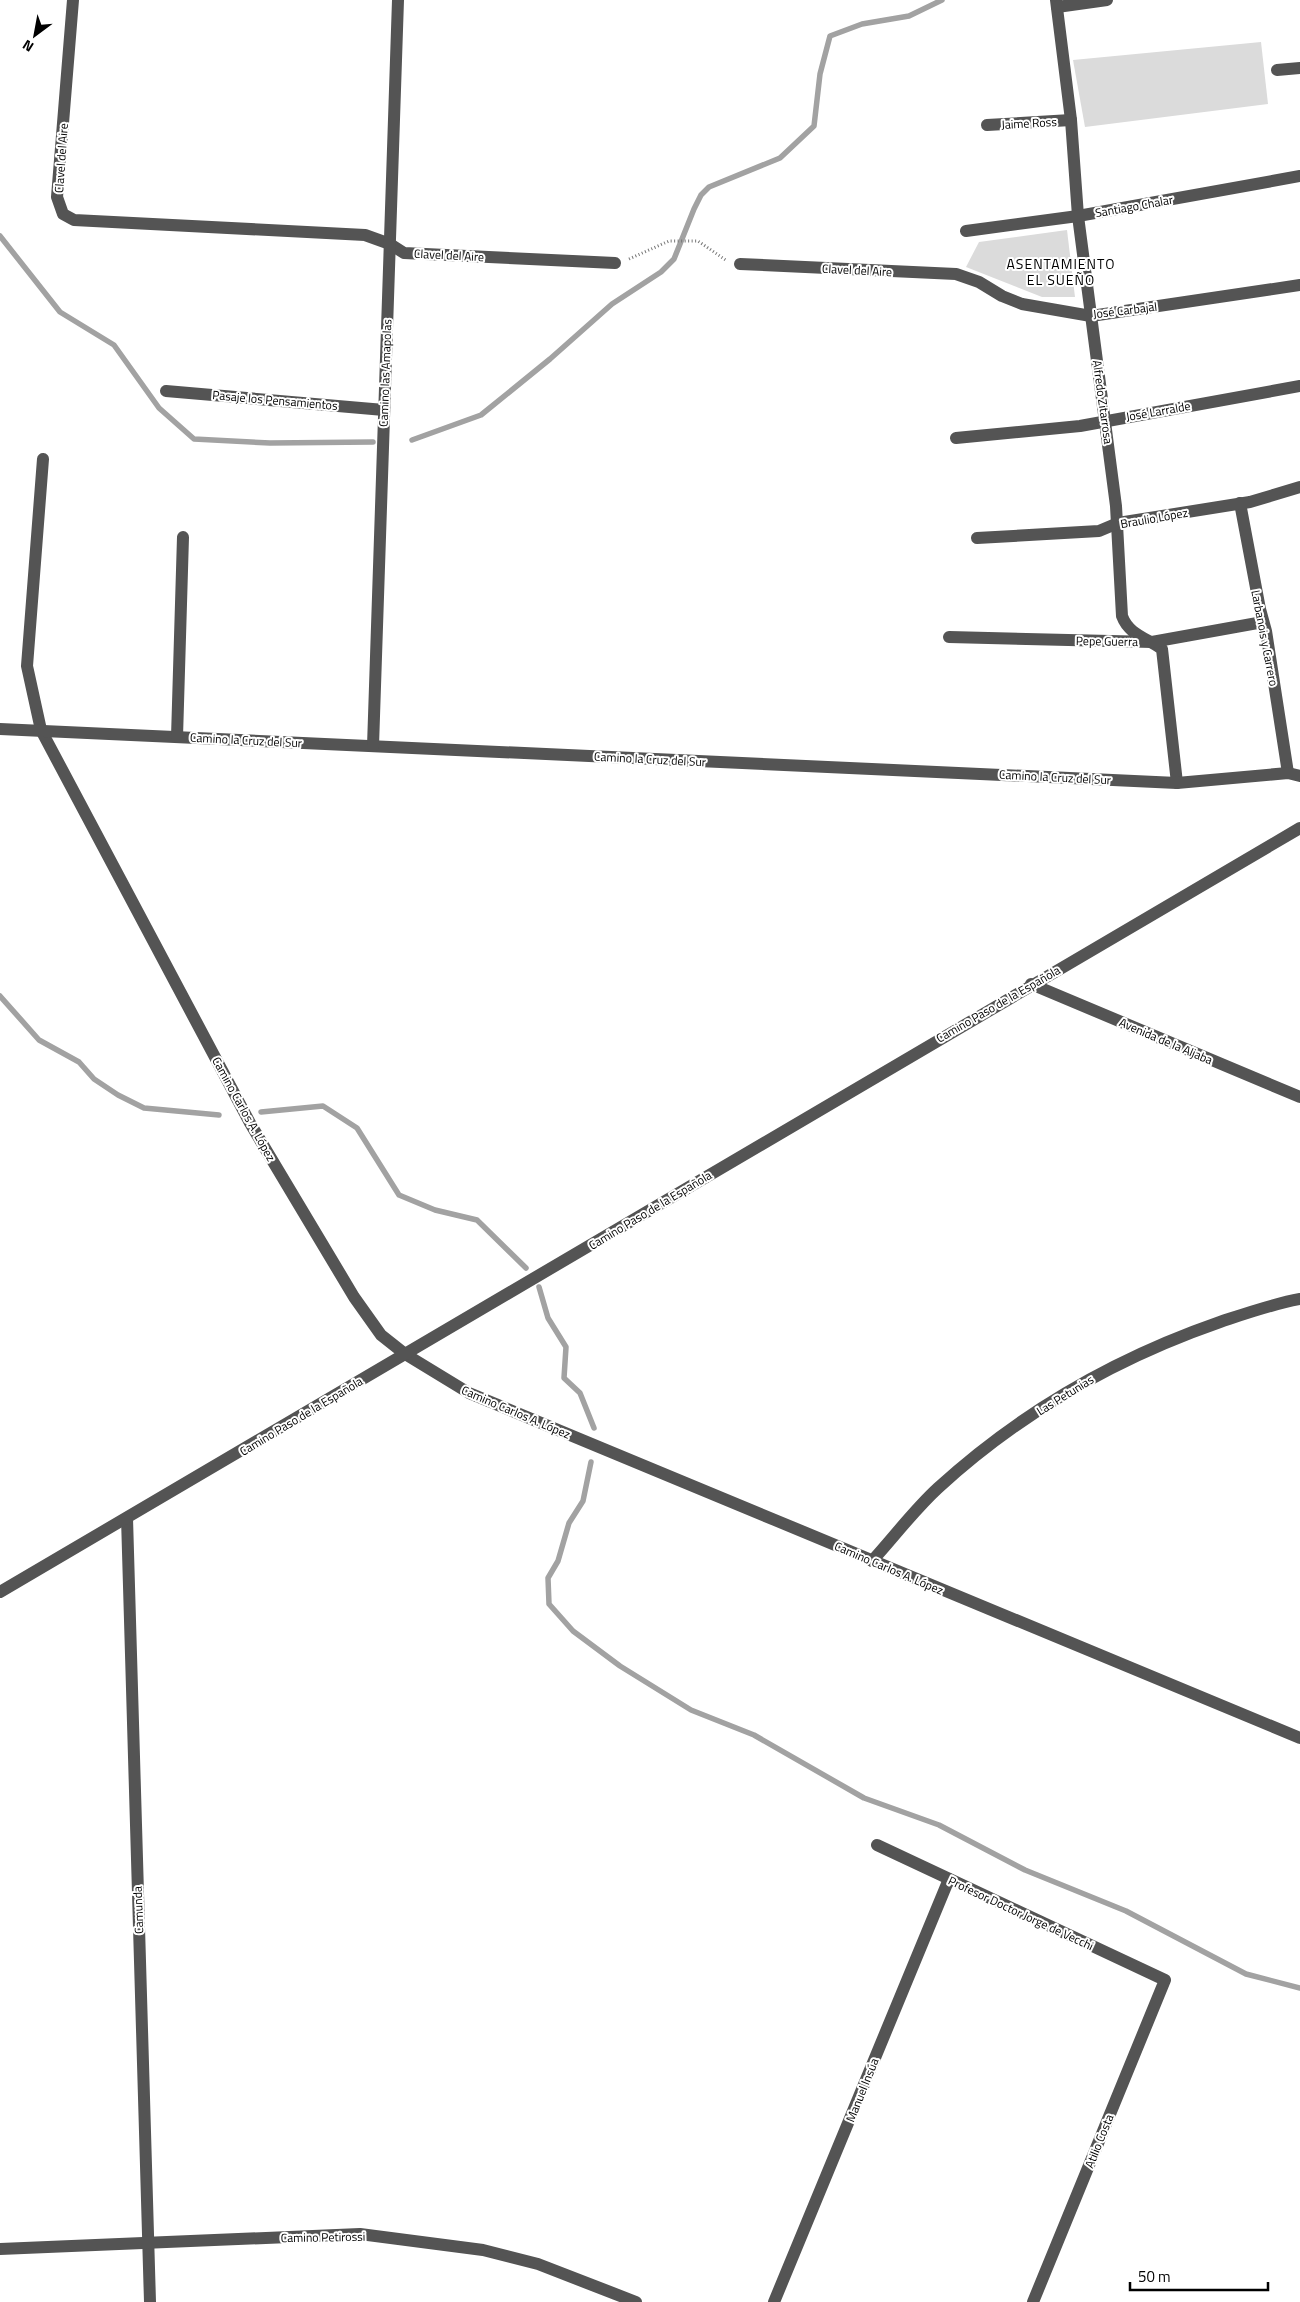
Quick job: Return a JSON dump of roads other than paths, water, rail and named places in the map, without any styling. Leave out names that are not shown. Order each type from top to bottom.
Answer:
[{"type":"street","name":"Clavel del Aire","points":[[73,0],[57,197],[63,214],[74,220],[365,235],[390,244],[404,253],[615,263]]},
{"type":"street","name":"Camino las Amapolas","points":[[373,746],[398,0]]},
{"type":"street","points":[[1056,3],[1106,0]]},
{"type":"street","name":"Alfredo Zitarrosa","points":[[1056,3],[1071,120],[1078,216],[1118,523],[1122,616],[1126,626],[1134,634],[1152,642]]},
{"type":"street","points":[[1277,70],[1300,68]]},
{"type":"street","name":"Jaime Ross","points":[[987,125],[1071,120]]},
{"type":"street","name":"Santiago Chalar","points":[[966,231],[1078,216],[1300,176]]},
{"type":"street","name":"Clavel del Aire","points":[[740,264],[956,274]]},
{"type":"street","name":"José Carbajal","points":[[956,274],[979,282],[1002,296],[1022,304],[1091,316],[1300,285]]},
{"type":"street","name":"José Larralde","points":[[956,438],[1080,426],[1300,386]]},
{"type":"street","name":"Pasaje los Pensamientos","points":[[166,391],[384,410]]},
{"type":"street","name":"Camino Carlos A. López","points":[[43,459],[27,666],[41,730],[250,1123],[354,1297],[381,1335],[405,1354],[470,1393],[1300,1738]]},
{"type":"street","name":"Braulio López","points":[[977,538],[1099,531],[1118,523],[1240,503],[1300,487]]},
{"type":"street","name":"Larbanois y Carrero","points":[[1240,503],[1294,775]]},
{"type":"street","points":[[177,737],[183,537]]},
{"type":"street","name":"Pepe Guerra","points":[[949,637],[1152,642],[1263,622]]},
{"type":"street","points":[[1152,642],[1162,649],[1177,783]]},
{"type":"street","name":"Camino la Cruz del Sur","points":[[0,729],[1177,783],[1294,775]]},
{"type":"street","name":"Camino Paso de la Española","points":[[0,1592],[1031,984],[1300,828]]},
{"type":"street","name":"Avenida de la Aljaba","points":[[1031,984],[1300,1097]]},
{"type":"street","name":"Las Petunias","points":[[872,1561],[938,1489],[1010,1430],[1088,1379],[1172,1338],[1274,1304],[1300,1299]]},
{"type":"street","name":"Camunda","points":[[127,1518],[150,2302]]},
{"type":"street","name":"Profesor Doctor Jorge de Vecchi","points":[[877,1845],[1165,1980]]},
{"type":"street","name":"Manuel Insúa","points":[[774,2302],[949,1879]]},
{"type":"street","name":"Atilio Costa","points":[[1034,2302],[1165,1980]]},
{"type":"street","name":"Camino Petirossi","points":[[0,2249],[360,2234],[483,2250],[538,2264],[636,2302]]},
{"type":"waterway","points":[[412,440],[481,415],[550,359],[612,304],[661,272],[674,259],[694,209],[701,195],[709,187],[780,158],[814,126],[820,74],[830,36],[862,24],[909,16],[942,0]]},
{"type":"waterway","points":[[0,236],[60,312],[114,345],[159,408],[194,439],[270,443],[373,442]]},
{"type":"waterway","points":[[0,996],[39,1040],[79,1062],[94,1079],[118,1095],[144,1108],[219,1115]]},
{"type":"waterway","points":[[261,1112],[323,1106],[357,1128],[399,1195],[435,1210],[477,1220],[526,1268]]},
{"type":"waterway","points":[[539,1287],[548,1318],[566,1347],[564,1378],[580,1393],[594,1428]]},
{"type":"waterway","points":[[591,1462],[583,1501],[569,1523],[558,1561],[548,1578],[549,1604],[573,1631],[620,1666],[691,1710],[754,1735],[864,1798],[939,1825],[1025,1870],[1126,1911],[1246,1974],[1300,1988]]},
{"type":"district","name":"ASENTAMIENTO EL SUEÑO","points":[[1061,272]]}]
